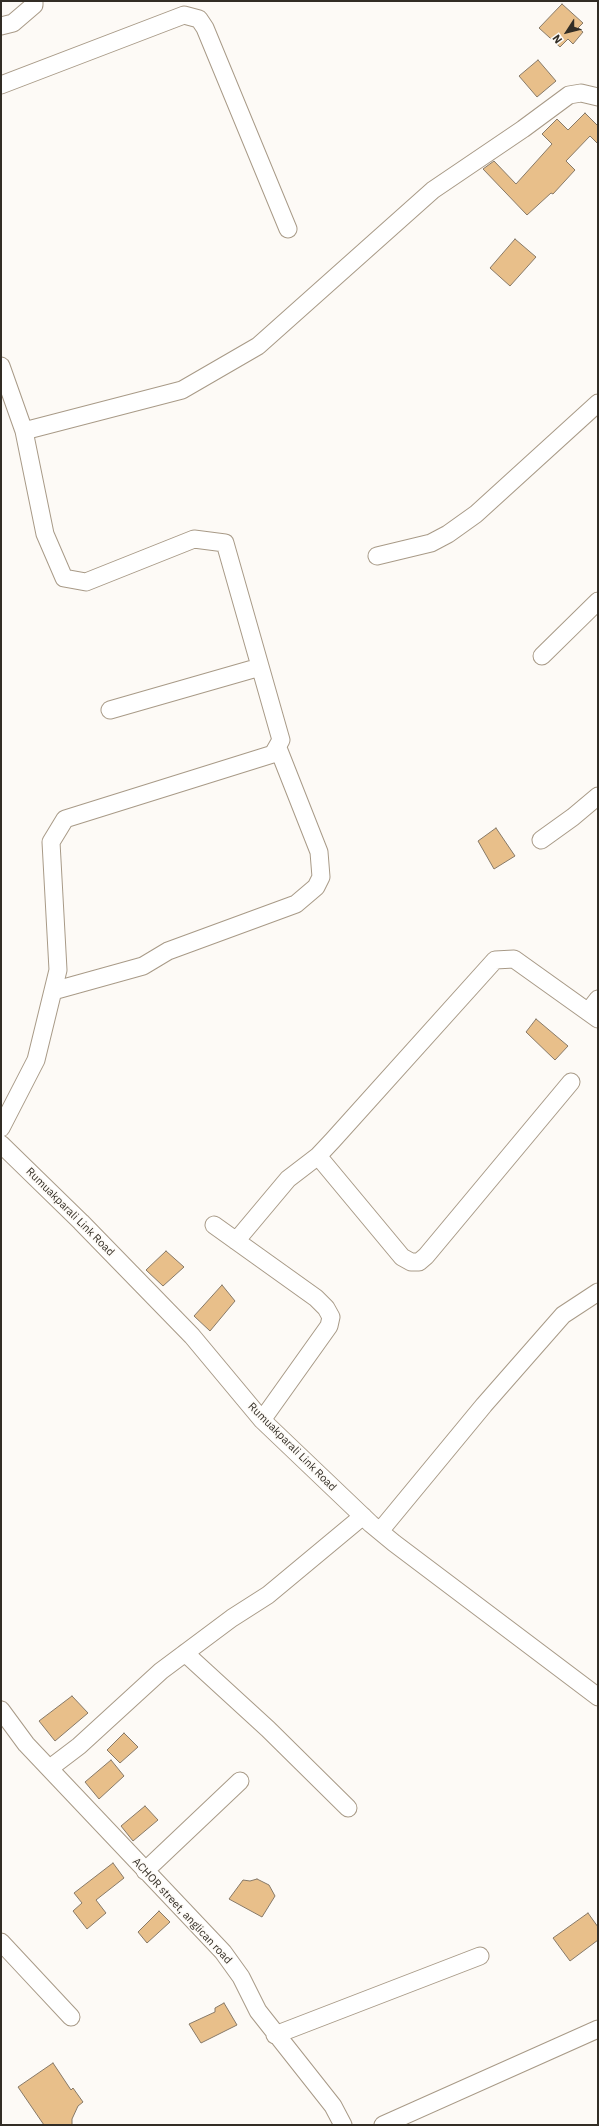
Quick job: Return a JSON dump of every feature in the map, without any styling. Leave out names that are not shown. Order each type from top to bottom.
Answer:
[{"type":"street","points":[[1,26],[13,23],[34,5],[34,1]]},
{"type":"street","points":[[1,85],[184,15],[199,19],[205,28],[288,229]]},
{"type":"street","points":[[24,431],[182,390],[188,387],[258,346],[433,190],[523,129],[569,95],[581,93],[598,97]]},
{"type":"street","points":[[1,1128],[36,1060],[58,970],[51,842],[65,819],[273,754],[278,748],[281,740],[225,543],[194,539],[86,582],[64,578],[45,534],[24,431],[3,375]]},
{"type":"street","points":[[377,556],[431,543],[448,534],[476,514],[598,403]]},
{"type":"street","points":[[542,656],[598,601]]},
{"type":"street","points":[[110,710],[260,667]]},
{"type":"street","points":[[53,991],[143,966],[168,951],[296,904],[316,887],[321,877],[319,852],[278,748]]},
{"type":"street","points":[[541,840],[573,818],[598,796]]},
{"type":"street","points":[[236,1241],[288,1179],[318,1156],[495,960],[514,959],[595,1010]]},
{"type":"street","points":[[318,1156],[402,1257],[411,1262],[419,1262],[426,1256],[571,1082]]},
{"type":"street","name":"Rumuakparali Link Road","points":[[1,1144],[81,1222],[192,1336],[262,1420],[363,1516],[380,1531],[598,1697]]},
{"type":"street","points":[[214,1225],[316,1298],[326,1308],[331,1317],[330,1326],[262,1420]]},
{"type":"street","points":[[380,1531],[484,1405],[563,1315],[598,1292]]},
{"type":"street","points":[[50,1768],[79,1746],[161,1671],[185,1652],[268,1595],[363,1516]]},
{"type":"street","points":[[185,1652],[268,1729],[348,1808]]},
{"type":"street","name":"ACHOR street, anglican road","points":[[1,1710],[26,1744],[223,1952],[241,1977],[258,2011],[275,2035],[333,2106],[343,2125]]},
{"type":"street","points":[[145,1871],[240,1781]]},
{"type":"street","points":[[1,1942],[71,2017]]},
{"type":"street","points":[[275,2035],[480,1956]]},
{"type":"street","points":[[383,2125],[598,2029]]},
{"type":"building","points":[[562,4],[583,23],[578,28],[583,32],[573,44],[568,39],[560,47],[539,28]]},
{"type":"building","points":[[538,60],[556,81],[537,97],[519,76]]},
{"type":"building","points":[[585,113],[598,126],[598,144],[590,136],[566,161],[575,170],[553,194],[551,193],[527,215],[483,169],[494,161],[516,184],[552,144],[542,134],[557,119],[568,130]]},
{"type":"building","points":[[515,239],[536,257],[510,286],[490,268]]},
{"type":"building","points":[[496,828],[515,856],[494,869],[478,841]]},
{"type":"building","points":[[536,1019],[568,1046],[555,1060],[526,1032]]},
{"type":"building","points":[[166,1251],[184,1267],[163,1286],[146,1270]]},
{"type":"building","points":[[222,1285],[235,1301],[210,1331],[194,1316]]},
{"type":"building","points":[[72,1696],[88,1713],[55,1741],[39,1721]]},
{"type":"building","points":[[124,1733],[138,1747],[120,1763],[107,1750]]},
{"type":"building","points":[[111,1760],[124,1776],[99,1799],[85,1782]]},
{"type":"building","points":[[145,1806],[158,1820],[133,1841],[121,1826]]},
{"type":"building","points":[[113,1863],[124,1878],[96,1900],[106,1913],[87,1929],[73,1911],[82,1903],[74,1893]]},
{"type":"building","points":[[257,1879],[269,1885],[275,1896],[262,1917],[229,1899],[243,1880],[250,1881]]},
{"type":"building","points":[[159,1911],[170,1922],[147,1943],[138,1932]]},
{"type":"building","points":[[588,1913],[598,1927],[598,1940],[570,1961],[553,1938]]},
{"type":"building","points":[[224,2003],[237,2025],[201,2043],[189,2024],[215,2012],[215,2008]]},
{"type":"building","points":[[53,2063],[71,2090],[73,2088],[83,2102],[78,2106],[72,2119],[72,2125],[44,2125],[18,2087]]}]
